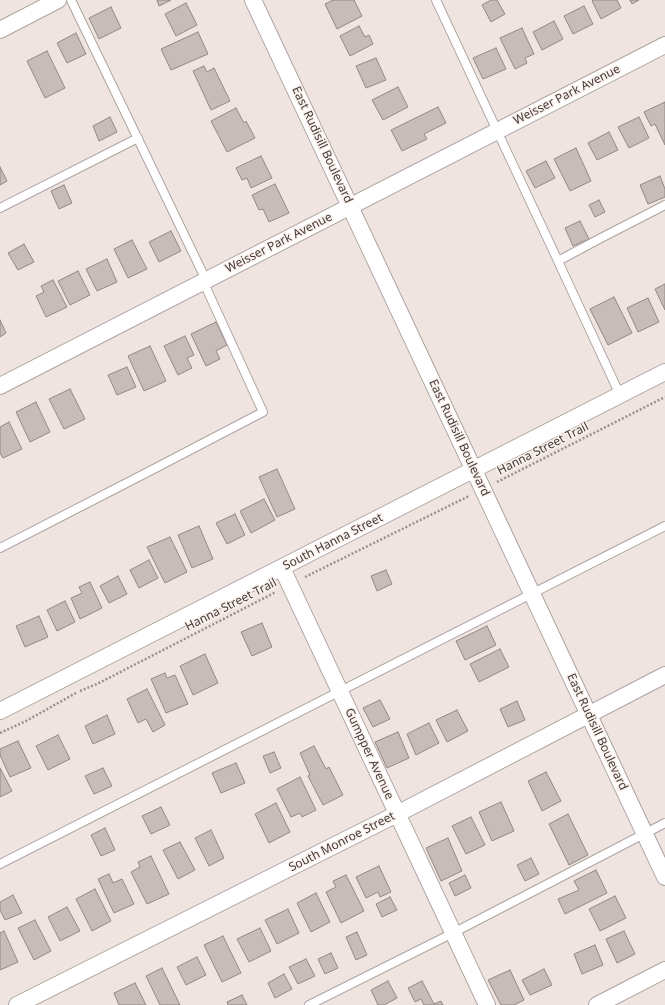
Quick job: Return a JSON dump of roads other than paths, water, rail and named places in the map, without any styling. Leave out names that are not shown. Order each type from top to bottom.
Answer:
[{"type":"street","points":[[0,30],[58,0]]},
{"type":"street","name":"East Rudisill Boulevard","points":[[253,0],[665,877]]},
{"type":"street","name":"Weisser Park Avenue","points":[[0,386],[665,45]]},
{"type":"street","name":"South Hanna Street","points":[[0,711],[665,372]]},
{"type":"street","name":"Gumpper Avenue","points":[[282,568],[487,1005]]},
{"type":"street","name":"South Monroe Street","points":[[16,1005],[397,814],[665,675]]},
{"type":"street","points":[[597,1005],[665,970]]},
{"type":"lane","points":[[0,548],[263,412],[205,281],[71,0]]},
{"type":"lane","points":[[436,0],[620,395]]},
{"type":"lane","points":[[0,208],[138,138]]},
{"type":"lane","points":[[558,261],[665,205]]},
{"type":"lane","points":[[0,864],[665,526]]},
{"type":"lane","points":[[310,1005],[665,823]]}]
